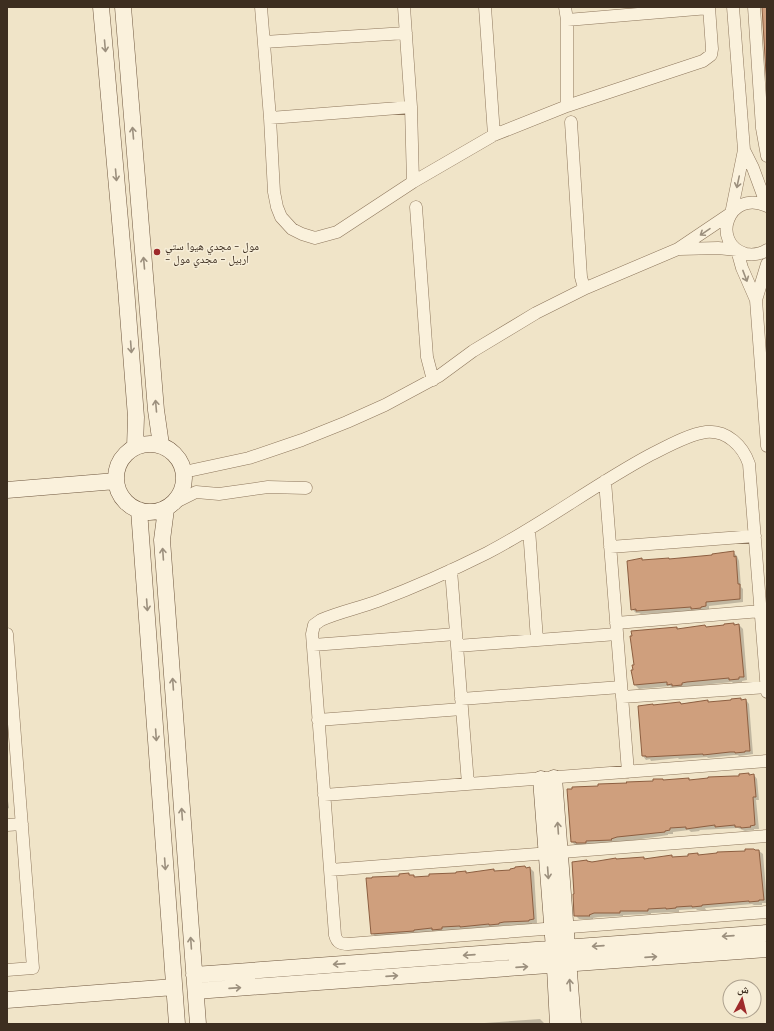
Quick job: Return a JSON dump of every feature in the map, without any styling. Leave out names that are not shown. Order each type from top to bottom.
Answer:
[{"type":"street","points":[[101,7],[136,417],[135,447]]},
{"type":"street","points":[[123,7],[156,410],[162,445]]},
{"type":"street","points":[[261,7],[274,192],[277,206],[281,217],[286,224],[302,234],[315,238],[337,232],[413,182],[494,136],[567,106],[703,61],[711,55],[712,49],[709,8],[567,20]]},
{"type":"street","points":[[404,7],[411,107],[413,182]]},
{"type":"street","points":[[484,7],[494,136]]},
{"type":"street","points":[[565,7],[567,20],[567,106]]},
{"type":"street","points":[[733,7],[744,150],[730,214],[727,220],[727,233],[732,245],[737,250],[742,268],[756,300],[767,446]]},
{"type":"street","points":[[754,7],[762,36],[765,138],[767,156]]},
{"type":"street","points":[[264,42],[406,33]]},
{"type":"street","points":[[270,118],[411,107]]},
{"type":"street","points":[[571,122],[581,277],[584,288]]},
{"type":"street","points":[[744,150],[753,168],[767,206]]},
{"type":"street","points":[[184,472],[249,458],[302,440],[385,405],[433,380],[504,332],[536,313],[584,288],[678,249],[741,205],[747,202],[761,203],[767,206]]},
{"type":"street","points":[[416,207],[427,357],[433,380]]},
{"type":"street","points":[[678,249],[718,248],[737,250],[751,254],[758,254],[767,250]]},
{"type":"street","points":[[756,300],[767,264]]},
{"type":"street","points":[[126,288],[146,285]]},
{"type":"street","points":[[128,316],[148,313]]},
{"type":"street","points":[[767,692],[749,464],[746,456],[739,446],[734,441],[722,434],[707,432],[687,438],[664,448],[623,470],[529,529],[487,553],[377,601],[321,620],[317,622],[313,629],[318,720],[335,935],[338,942],[348,944],[767,912]]},
{"type":"street","points":[[198,1024],[162,540],[170,506],[180,495],[184,486],[184,472],[182,462],[170,449],[162,445],[150,443],[140,445],[130,450],[122,458],[117,467],[117,488],[122,498],[139,510],[152,512],[170,506],[196,492],[219,494],[268,487],[306,488]]},
{"type":"street","points":[[7,490],[116,481]]},
{"type":"street","points":[[605,481],[628,772]]},
{"type":"street","points":[[139,510],[177,1024]]},
{"type":"street","points":[[529,529],[537,640]]},
{"type":"street","points":[[610,547],[755,536]]},
{"type":"street","points":[[451,570],[468,784]]},
{"type":"street","points":[[313,645],[457,640],[537,640],[616,628],[761,611]]},
{"type":"street","points":[[7,634],[12,744],[22,824],[33,968],[7,970]]},
{"type":"street","points":[[318,720],[462,704],[621,692],[767,687]]},
{"type":"street","points":[[324,795],[767,761]]},
{"type":"street","points":[[548,778],[561,956],[573,1024]]},
{"type":"street","points":[[7,826],[22,824]]},
{"type":"street","points":[[330,870],[767,836]]},
{"type":"street","points":[[196,995],[767,933]]},
{"type":"street","points":[[196,995],[193,1001],[185,1004],[182,1003],[174,987],[178,969],[190,968],[194,972],[561,956],[767,949]]},
{"type":"street","points":[[558,1024],[561,956]]},
{"type":"street","points":[[7,1000],[174,987]]},
{"type":"building","points":[[762,7],[767,7],[767,90]]},
{"type":"building","points":[[734,551],[734,557],[736,556],[738,584],[740,584],[740,599],[706,602],[706,606],[701,608],[691,609],[691,607],[636,611],[636,609],[631,610],[627,561],[642,558],[642,560],[669,559],[712,555]]},
{"type":"building","points":[[734,623],[734,625],[739,624],[744,677],[729,680],[729,678],[687,682],[682,683],[682,685],[672,686],[672,684],[667,685],[667,682],[634,685],[631,670],[633,670],[632,665],[634,665],[630,636],[632,636],[631,631],[677,627],[677,629],[705,625],[706,627]]},
{"type":"building","points":[[741,698],[741,700],[746,699],[750,751],[703,755],[642,756],[638,706],[680,702],[681,704],[708,700],[708,702]]},
{"type":"building","points":[[749,773],[749,775],[754,774],[756,797],[753,797],[755,825],[750,826],[751,827],[741,828],[735,827],[735,825],[715,827],[715,825],[686,829],[686,827],[670,828],[670,830],[665,832],[617,837],[611,839],[612,840],[586,841],[586,843],[571,842],[567,789],[572,789],[572,787],[653,781],[653,779],[663,780],[689,778],[689,780],[708,777],[739,776],[739,774]]},
{"type":"building","points":[[745,849],[759,850],[764,900],[692,907],[648,909],[648,911],[594,913],[589,915],[590,916],[574,916],[572,862],[587,860],[592,862],[616,858],[644,857],[644,859],[672,855],[672,857],[688,856],[688,854],[698,853],[698,855],[717,852],[745,851]]},
{"type":"building","points":[[525,866],[526,868],[530,867],[534,919],[529,921],[504,922],[489,925],[442,927],[442,929],[432,930],[432,928],[414,931],[371,934],[366,878],[399,876],[399,874],[409,873],[409,875],[414,875],[414,877],[429,876],[429,874],[466,871],[466,873],[494,869],[494,871],[510,870],[515,867]]},
{"type":"place","name":"مول - مجدي هيوا ستي - اربيل - مجدي مول","points":[[157,252]]}]
